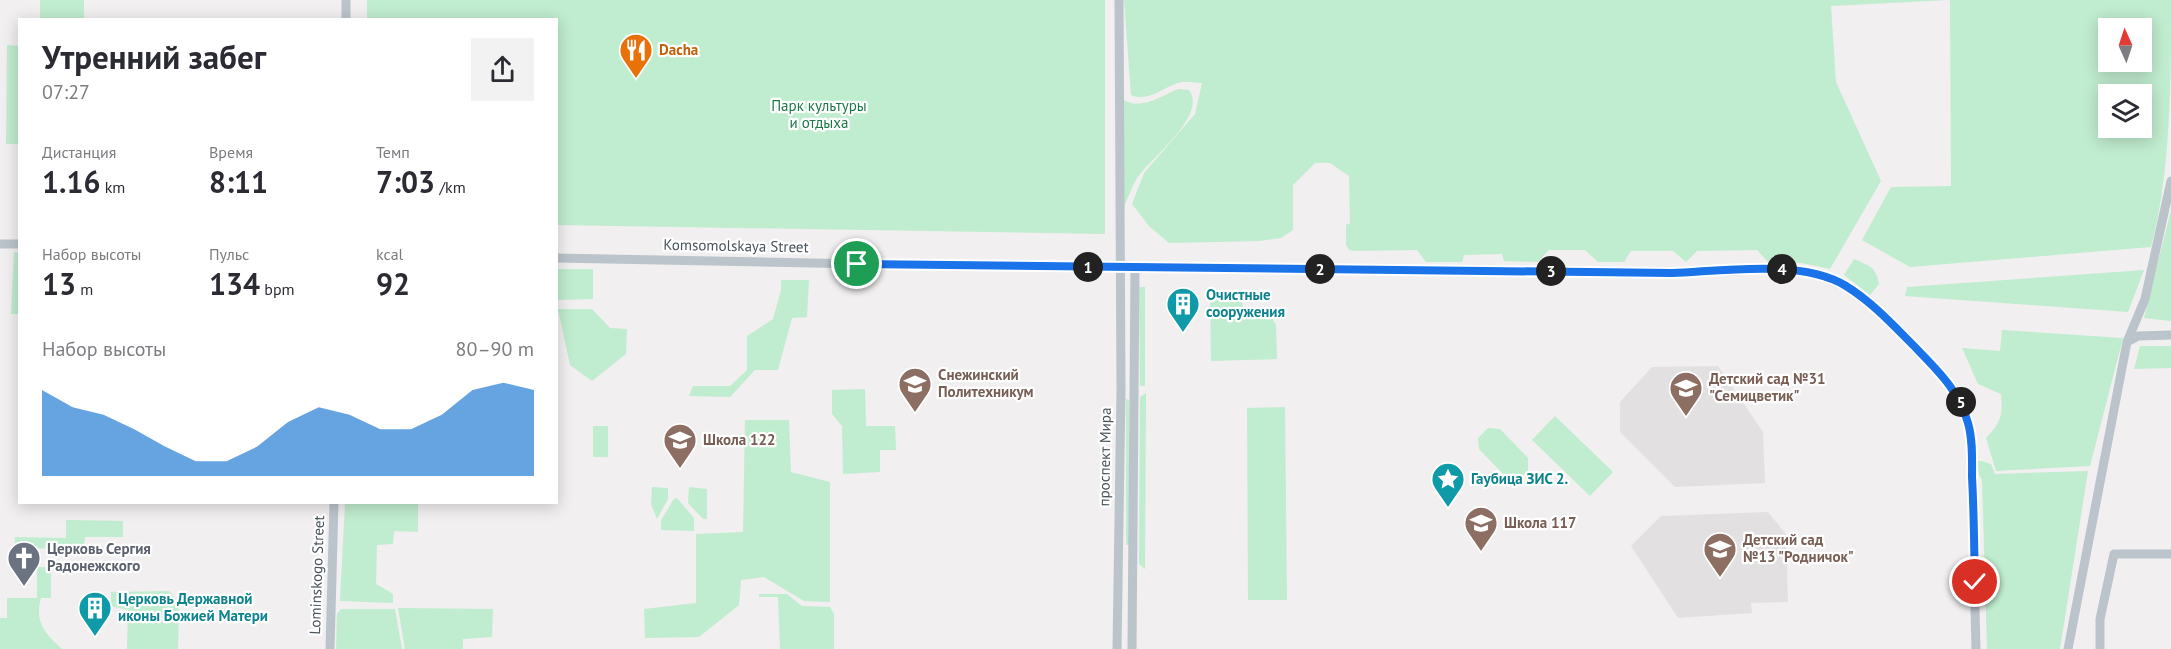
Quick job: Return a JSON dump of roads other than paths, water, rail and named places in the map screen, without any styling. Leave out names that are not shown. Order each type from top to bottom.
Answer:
[{"type":"street","points":[[346,0],[346,18]]},
{"type":"street","name":"проспект Мира","points":[[1117,649],[1121,390],[1119,0]]},
{"type":"street","points":[[2068,649],[2127,342],[2145,299],[2171,181]]},
{"type":"street","points":[[0,244],[18,244]]},
{"type":"street","name":"Komsomolskaya Street","points":[[558,258],[911,265],[1672,273],[1785,269],[1813,273],[1847,287],[1882,314],[1946,378],[1963,406],[1969,426],[1974,515],[1976,649]]},
{"type":"street","name":"проспект Мира","points":[[1132,649],[1136,267]]},
{"type":"street","points":[[2127,342],[2138,336],[2171,335]]},
{"type":"street","points":[[1121,390],[1135,389]]},
{"type":"street","name":"Lominskogo Street","points":[[330,649],[334,504]]},
{"type":"street","points":[[1118,552],[1134,551]]},
{"type":"street","points":[[2100,649],[2100,619],[2114,554],[2171,554]]},
{"type":"street","points":[[1117,649],[1132,649]]},
{"type":"place","name":"Dacha","points":[[636,79]]},
{"type":"place","name":"Очистные сооружения","points":[[1183,333]]},
{"type":"place","name":"Снежинский Политехникум","points":[[915,413]]},
{"type":"place","name":"Детский сад №31 \"Семицветик\"","points":[[1686,417]]},
{"type":"place","name":"Школа 122","points":[[680,469]]},
{"type":"place","name":"Гаубица ЗИС 2.","points":[[1448,508]]},
{"type":"place","name":"Школа 117","points":[[1481,552]]},
{"type":"place","name":"Детский сад №13 \"Родничок\"","points":[[1720,578]]},
{"type":"place","name":"Церковь Сергия Радонежского","points":[[24,587]]},
{"type":"place","name":"Церковь Державной иконы Божией Матери","points":[[95,637]]},
{"type":"park label","name":"Парк культуры и отдыха","points":[[819,114]]}]
